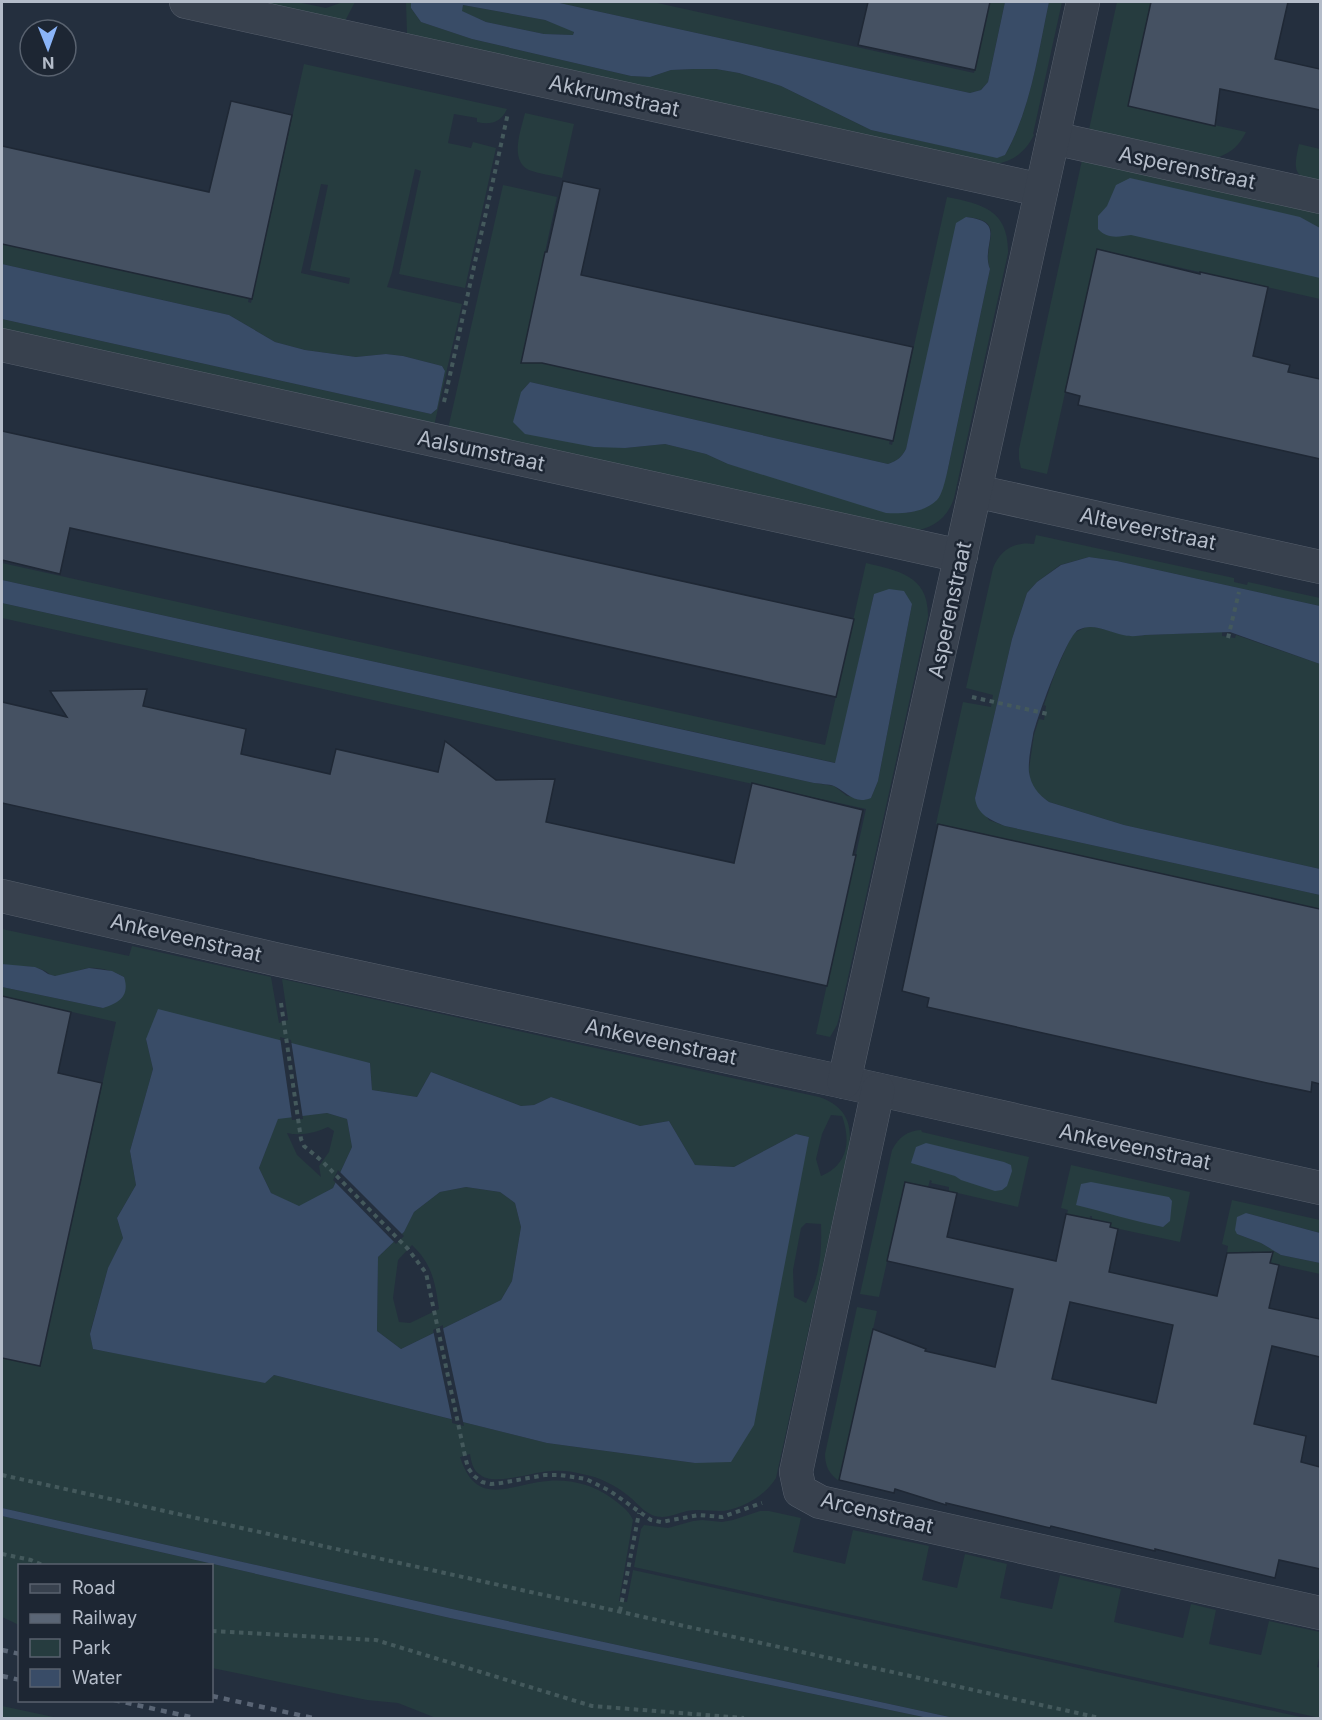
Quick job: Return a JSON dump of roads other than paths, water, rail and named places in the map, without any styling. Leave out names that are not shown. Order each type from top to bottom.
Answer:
[{"type":"street","name":"Akkrumstraat","points":[[186,2],[1041,190]]},
{"type":"street","name":"Asperenstraat","points":[[844,1082],[933,689],[1083,2]]},
{"type":"street","name":"Asperenstraat","points":[[1053,138],[1320,197]]},
{"type":"street","name":"Aalsumstraat","points":[[2,345],[961,556]]},
{"type":"street","name":"Alteveerstraat","points":[[975,491],[1320,567]]},
{"type":"street","name":"Ankeveenstraat","points":[[2,896],[275,959],[1320,1188]]},
{"type":"street","name":"Arcenstraat","points":[[878,1090],[796,1472],[800,1491],[820,1502],[1320,1613]]},
{"type":"water","points":[[411,2],[555,2],[970,93],[981,90],[988,82],[1005,2],[1049,2],[1033,80],[1021,119],[1005,155],[997,158],[871,130],[781,86],[739,73],[716,69],[694,69],[671,70],[650,77],[631,76],[472,39],[421,22],[411,8]],"holes":[[[463,5],[545,20],[574,32],[573,35],[544,34],[486,22],[462,11]]]},
{"type":"water","points":[[1130,178],[1300,217],[1320,228],[1320,278],[1131,235],[1117,237],[1105,234],[1098,229],[1098,216],[1107,206],[1116,185]]},
{"type":"water","points":[[966,217],[979,220],[990,229],[988,260],[990,269],[944,484],[939,498],[926,508],[906,513],[886,513],[728,464],[706,454],[665,444],[625,448],[594,447],[525,434],[513,422],[521,392],[530,382],[891,463],[897,460],[906,449],[956,223]]},
{"type":"water","points":[[2,264],[229,315],[275,342],[305,350],[356,357],[386,354],[442,366],[445,371],[437,409],[431,414],[2,319]]},
{"type":"water","points":[[1089,557],[1117,561],[1320,606],[1320,664],[1230,632],[1132,636],[1095,627],[1078,630],[1066,647],[1033,735],[1029,772],[1036,789],[1049,802],[1124,825],[1320,869],[1320,895],[1005,826],[986,816],[979,809],[975,798],[1012,639],[1027,593],[1037,582],[1061,565]]},
{"type":"water","points":[[2,580],[835,763],[874,594],[889,589],[904,591],[912,604],[878,781],[871,798],[860,800],[832,785],[814,783],[2,603]]},
{"type":"water","points":[[2,964],[35,967],[55,976],[89,968],[112,971],[124,977],[126,989],[119,1001],[103,1008],[2,987]]},
{"type":"water","points":[[158,1009],[370,1063],[372,1090],[417,1097],[431,1072],[521,1106],[534,1105],[551,1097],[640,1126],[669,1121],[695,1165],[734,1167],[796,1134],[809,1137],[754,1425],[731,1462],[695,1463],[547,1443],[274,1375],[265,1383],[93,1349],[90,1334],[108,1268],[123,1238],[117,1218],[136,1185],[130,1151],[153,1069],[146,1039]],"holes":[[[327,1113],[347,1119],[352,1147],[333,1188],[299,1206],[271,1193],[259,1168],[278,1119]],[[466,1187],[500,1192],[515,1203],[521,1227],[512,1281],[501,1300],[401,1349],[377,1331],[378,1257],[404,1232],[414,1212],[440,1192]]]},
{"type":"water","points":[[926,1143],[1011,1165],[1012,1171],[1007,1186],[995,1191],[911,1163],[916,1147]]},
{"type":"water","points":[[1091,1182],[1169,1197],[1172,1201],[1170,1221],[1163,1227],[1076,1205],[1081,1184]]},
{"type":"water","points":[[1246,1213],[1320,1233],[1320,1263],[1281,1255],[1261,1243],[1237,1234],[1235,1230],[1237,1217]]},
{"type":"water","points":[[2,1508],[954,1718],[928,1718],[450,1618],[2,1516]]},
{"type":"railway","points":[[2,1650],[18,1654]]},
{"type":"railway","points":[[2,1676],[18,1680]]},
{"type":"railway","points":[[213,1696],[313,1718]]},
{"type":"railway","points":[[123,1702],[195,1718]]}]
